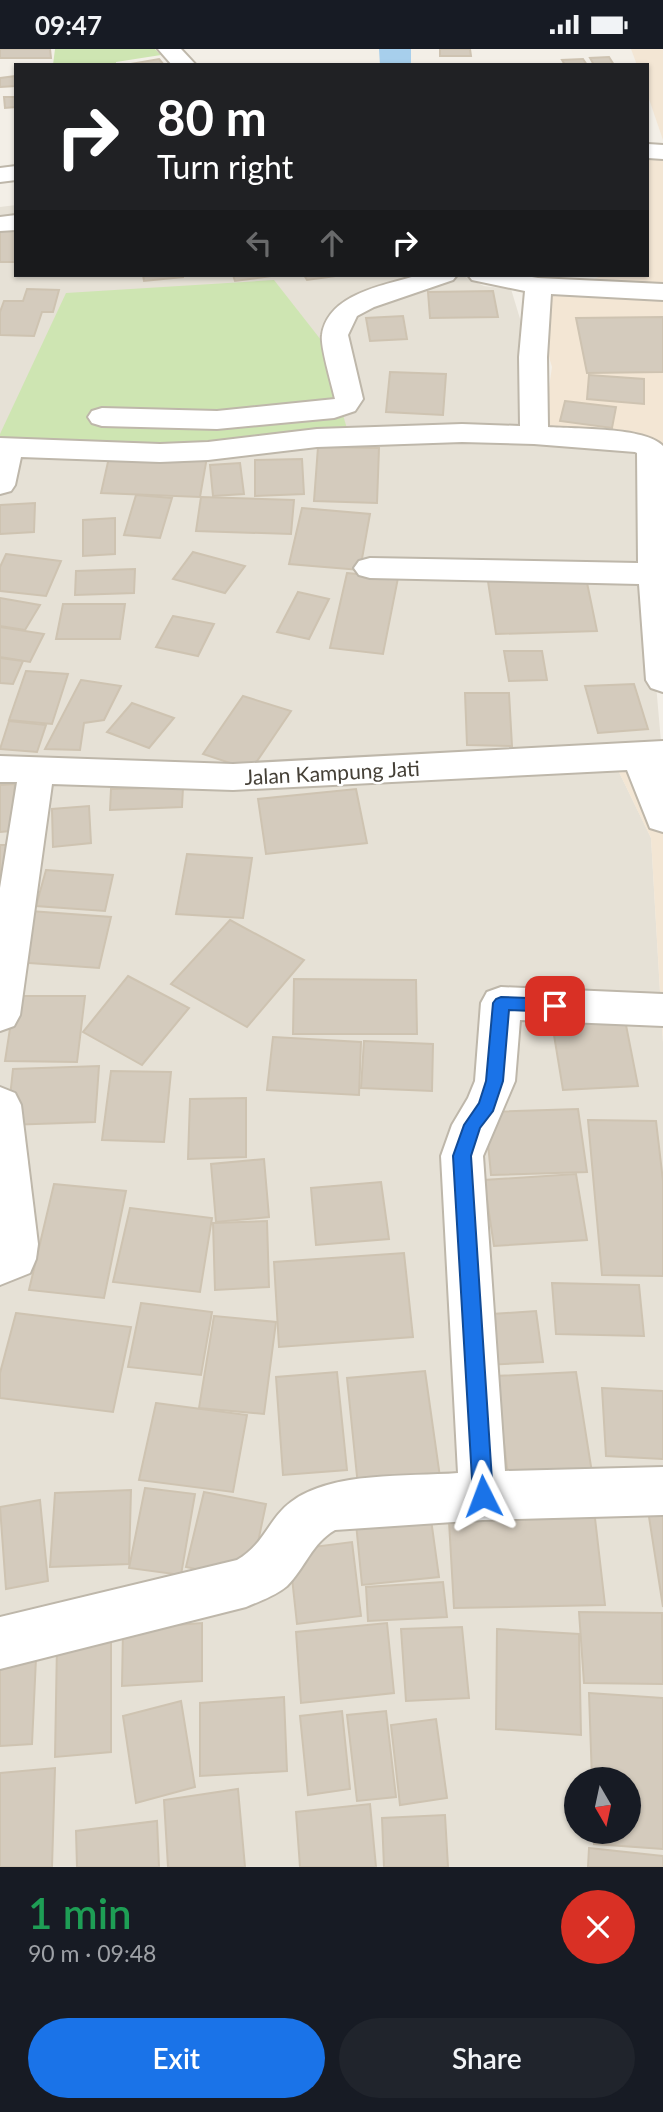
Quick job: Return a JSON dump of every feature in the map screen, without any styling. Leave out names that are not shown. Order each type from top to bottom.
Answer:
[{"type":"street","points":[[169,49],[183,63]]},
{"type":"street","points":[[102,417],[217,420],[334,409],[345,405],[349,399],[335,335],[346,311],[365,301],[438,277]]},
{"type":"street","points":[[491,277],[538,286],[663,292]]},
{"type":"street","points":[[534,435],[533,357],[538,286]]},
{"type":"street","points":[[0,485],[4,447],[160,453],[208,451],[317,438],[462,433],[638,443],[652,451],[663,680]]},
{"type":"street","points":[[370,568],[657,570]]},
{"type":"street","points":[[651,755],[663,819]]},
{"type":"street","name":"Jalan Kampung Jati","points":[[0,769],[233,777],[651,755]]},
{"type":"street","points":[[0,1015],[36,770]]},
{"type":"street","points":[[483,1496],[462,1156],[473,1125],[486,1106],[495,1081],[501,1003],[663,1010]]},
{"type":"street","points":[[0,1105],[16,1244],[14,1259],[0,1265]]},
{"type":"street","points":[[0,1643],[255,1580],[276,1562],[296,1529],[312,1514],[334,1506],[483,1496],[663,1491]]},
{"type":"shaded area","points":[[631,49],[663,49],[663,140],[649,99],[649,63],[636,63]]},
{"type":"shaded area","points":[[649,158],[663,160],[663,284],[584,283],[599,277],[649,277]]},
{"type":"shaded area","points":[[14,205],[14,277],[465,277],[484,286],[511,289],[534,365],[521,441],[617,446],[636,454],[661,742],[616,766],[651,838],[663,1043],[663,1867],[0,1867],[0,207]]},
{"type":"shaded area","points":[[530,293],[663,299],[663,564],[658,449],[543,429],[552,367]]},
{"type":"shaded area","points":[[663,761],[663,1043],[651,838],[616,766]]},
{"type":"green space","points":[[55,49],[155,49],[161,55],[116,63],[53,63]]},
{"type":"green space","points":[[274,280],[321,340],[348,432],[197,447],[0,443],[0,434],[66,293]]},
{"type":"water","points":[[379,49],[411,49],[411,63],[380,63]]},
{"type":"building","points":[[0,49],[50,49],[51,58],[0,58]]},
{"type":"building","points":[[440,49],[470,49],[471,56],[440,56]]},
{"type":"building","points":[[609,57],[613,63],[593,63],[590,58]]},
{"type":"building","points":[[159,59],[162,63],[136,63]]},
{"type":"building","points":[[583,59],[586,63],[564,63],[562,60]]},
{"type":"building","points":[[14,76],[14,86],[0,87],[0,78]]},
{"type":"building","points":[[4,97],[14,97],[14,107],[5,108]]},
{"type":"building","points":[[0,228],[14,228],[14,262],[0,262]]},
{"type":"building","points":[[143,277],[183,277],[144,281]]},
{"type":"building","points":[[234,277],[265,277],[235,281]]},
{"type":"building","points":[[305,277],[329,277],[307,280]]},
{"type":"building","points":[[27,289],[59,290],[53,312],[42,312],[34,336],[0,335],[0,312],[4,301],[23,301]]},
{"type":"building","points":[[493,291],[498,317],[430,318],[428,292]]},
{"type":"building","points":[[403,316],[407,339],[370,341],[366,318]]},
{"type":"building","points":[[663,317],[663,372],[587,373],[576,318]]},
{"type":"building","points":[[390,372],[446,374],[443,415],[386,412]]},
{"type":"building","points":[[589,375],[644,379],[644,404],[587,399]]},
{"type":"building","points":[[565,401],[616,407],[612,428],[560,421]]},
{"type":"building","points":[[318,447],[379,448],[377,503],[314,501]]},
{"type":"building","points":[[110,453],[207,457],[200,497],[101,493]]},
{"type":"building","points":[[302,459],[304,494],[255,496],[255,460]]},
{"type":"building","points":[[240,463],[244,494],[213,496],[210,465]]},
{"type":"building","points":[[136,495],[172,498],[160,538],[124,535]]},
{"type":"building","points":[[201,497],[294,500],[291,534],[196,531]]},
{"type":"building","points":[[35,503],[34,532],[0,534],[0,505]]},
{"type":"building","points":[[302,508],[370,514],[360,570],[289,564]]},
{"type":"building","points":[[115,518],[115,554],[83,556],[83,520]]},
{"type":"building","points":[[193,552],[245,566],[225,593],[173,579]]},
{"type":"building","points":[[6,554],[61,561],[46,596],[0,591],[0,567]]},
{"type":"building","points":[[135,569],[134,593],[75,595],[76,571]]},
{"type":"building","points":[[347,573],[398,578],[383,654],[330,648]]},
{"type":"building","points":[[585,573],[597,631],[496,634],[487,575]]},
{"type":"building","points":[[298,592],[329,599],[309,639],[277,632]]},
{"type":"building","points":[[0,598],[40,605],[25,630],[0,626]]},
{"type":"building","points":[[63,604],[125,604],[120,639],[56,639]]},
{"type":"building","points":[[173,616],[214,624],[198,656],[156,647]]},
{"type":"building","points":[[0,627],[44,634],[30,662],[0,657]]},
{"type":"building","points":[[504,651],[542,651],[547,680],[509,681]]},
{"type":"building","points":[[0,658],[23,661],[13,684],[0,683]]},
{"type":"building","points":[[26,671],[68,674],[52,724],[9,720]]},
{"type":"building","points":[[81,680],[121,686],[104,720],[84,723],[80,750],[45,749]]},
{"type":"building","points":[[634,684],[648,729],[598,733],[585,686]]},
{"type":"building","points":[[465,693],[509,693],[512,746],[467,745]]},
{"type":"building","points":[[243,696],[291,711],[251,770],[203,754]]},
{"type":"building","points":[[132,703],[174,718],[149,748],[107,732]]},
{"type":"building","points":[[9,721],[46,725],[37,752],[0,749]]},
{"type":"building","points":[[15,784],[10,831],[0,832],[0,785]]},
{"type":"building","points":[[183,787],[182,807],[110,810],[111,789]]},
{"type":"building","points":[[356,789],[367,843],[266,854],[258,799]]},
{"type":"building","points":[[89,806],[91,843],[53,847],[52,809]]},
{"type":"building","points":[[0,845],[8,845],[0,884]]},
{"type":"building","points":[[187,854],[252,858],[243,918],[176,914]]},
{"type":"building","points":[[46,870],[113,875],[105,911],[36,906]]},
{"type":"building","points":[[30,911],[111,917],[99,968],[16,962]]},
{"type":"building","points":[[230,920],[304,960],[247,1027],[171,984]]},
{"type":"building","points":[[128,976],[189,1008],[142,1065],[83,1032]]},
{"type":"building","points":[[294,979],[416,980],[417,1034],[293,1034]]},
{"type":"building","points":[[15,996],[85,996],[77,1062],[5,1061]]},
{"type":"building","points":[[625,1020],[638,1086],[563,1090],[552,1023]]},
{"type":"building","points":[[273,1037],[361,1042],[359,1095],[267,1090]]},
{"type":"building","points":[[364,1041],[433,1044],[432,1091],[361,1088]]},
{"type":"building","points":[[99,1066],[95,1122],[7,1125],[13,1069]]},
{"type":"building","points":[[111,1071],[171,1072],[164,1142],[102,1140]]},
{"type":"building","points":[[246,1098],[246,1157],[188,1159],[190,1099]]},
{"type":"building","points":[[578,1109],[587,1172],[491,1175],[485,1112]]},
{"type":"building","points":[[588,1120],[656,1121],[663,1181],[663,1276],[602,1275]]},
{"type":"building","points":[[264,1159],[269,1217],[216,1222],[211,1164]]},
{"type":"building","points":[[576,1174],[587,1240],[494,1246],[484,1180]]},
{"type":"building","points":[[381,1182],[389,1239],[316,1245],[311,1188]]},
{"type":"building","points":[[54,1184],[126,1191],[104,1298],[29,1290]]},
{"type":"building","points":[[130,1208],[212,1218],[200,1292],[113,1282]]},
{"type":"building","points":[[267,1221],[269,1287],[215,1290],[213,1223]]},
{"type":"building","points":[[404,1253],[413,1337],[279,1347],[274,1262]]},
{"type":"building","points":[[552,1283],[639,1285],[644,1336],[556,1334]]},
{"type":"building","points":[[141,1303],[212,1312],[201,1375],[128,1367]]},
{"type":"building","points":[[536,1311],[543,1362],[484,1365],[477,1315]]},
{"type":"building","points":[[16,1313],[131,1327],[113,1412],[0,1398],[0,1373]]},
{"type":"building","points":[[214,1316],[276,1322],[264,1414],[199,1408]]},
{"type":"building","points":[[425,1371],[440,1477],[358,1486],[347,1378]]},
{"type":"building","points":[[337,1372],[347,1470],[283,1475],[276,1377]]},
{"type":"building","points":[[576,1372],[593,1479],[509,1484],[496,1376]]},
{"type":"building","points":[[602,1388],[663,1391],[663,1459],[606,1456]]},
{"type":"building","points":[[156,1403],[247,1415],[233,1492],[139,1480]]},
{"type":"building","points":[[145,1488],[195,1494],[181,1575],[129,1568]]},
{"type":"building","points":[[131,1490],[129,1564],[50,1567],[55,1493]]},
{"type":"building","points":[[204,1492],[266,1504],[250,1580],[186,1567]]},
{"type":"building","points":[[40,1500],[48,1581],[6,1589],[0,1507]]},
{"type":"building","points":[[593,1501],[605,1605],[454,1608],[448,1504]]},
{"type":"building","points":[[663,1503],[663,1607],[647,1504]]},
{"type":"building","points":[[429,1505],[439,1577],[362,1585],[355,1513]]},
{"type":"building","points":[[352,1542],[361,1616],[297,1624],[289,1550]]},
{"type":"building","points":[[443,1582],[447,1617],[368,1621],[366,1587]]},
{"type":"building","points":[[579,1612],[662,1613],[663,1684],[584,1683]]},
{"type":"building","points":[[202,1623],[202,1681],[122,1686],[123,1629]]},
{"type":"building","points":[[387,1623],[394,1693],[301,1703],[296,1632]]},
{"type":"building","points":[[462,1627],[469,1698],[406,1701],[401,1629]]},
{"type":"building","points":[[497,1629],[579,1634],[581,1735],[496,1729]]},
{"type":"building","points":[[111,1640],[111,1752],[55,1757],[57,1645]]},
{"type":"building","points":[[36,1658],[32,1744],[0,1746],[0,1661]]},
{"type":"building","points":[[589,1693],[663,1698],[663,1849],[608,1845],[641,1844],[641,1767],[592,1767]]},
{"type":"building","points":[[284,1697],[287,1771],[200,1776],[200,1703]]},
{"type":"building","points":[[181,1701],[195,1787],[136,1803],[123,1716]]},
{"type":"building","points":[[342,1711],[350,1789],[308,1795],[300,1716]]},
{"type":"building","points":[[386,1711],[396,1797],[357,1801],[347,1715]]},
{"type":"building","points":[[436,1719],[447,1798],[400,1805],[391,1725]]},
{"type":"building","points":[[55,1768],[52,1867],[0,1867],[0,1773]]},
{"type":"building","points":[[238,1789],[245,1867],[168,1867],[164,1800]]},
{"type":"building","points":[[370,1804],[376,1867],[300,1867],[296,1812]]},
{"type":"building","points":[[445,1815],[448,1867],[384,1867],[382,1818]]},
{"type":"building","points":[[157,1821],[159,1867],[77,1867],[76,1831]]},
{"type":"building","points":[[589,1848],[663,1856],[663,1867],[588,1867]]},
{"type":"route","points":[[483,1496],[462,1156],[473,1125],[486,1106],[495,1081],[501,1003],[555,1006]]}]
